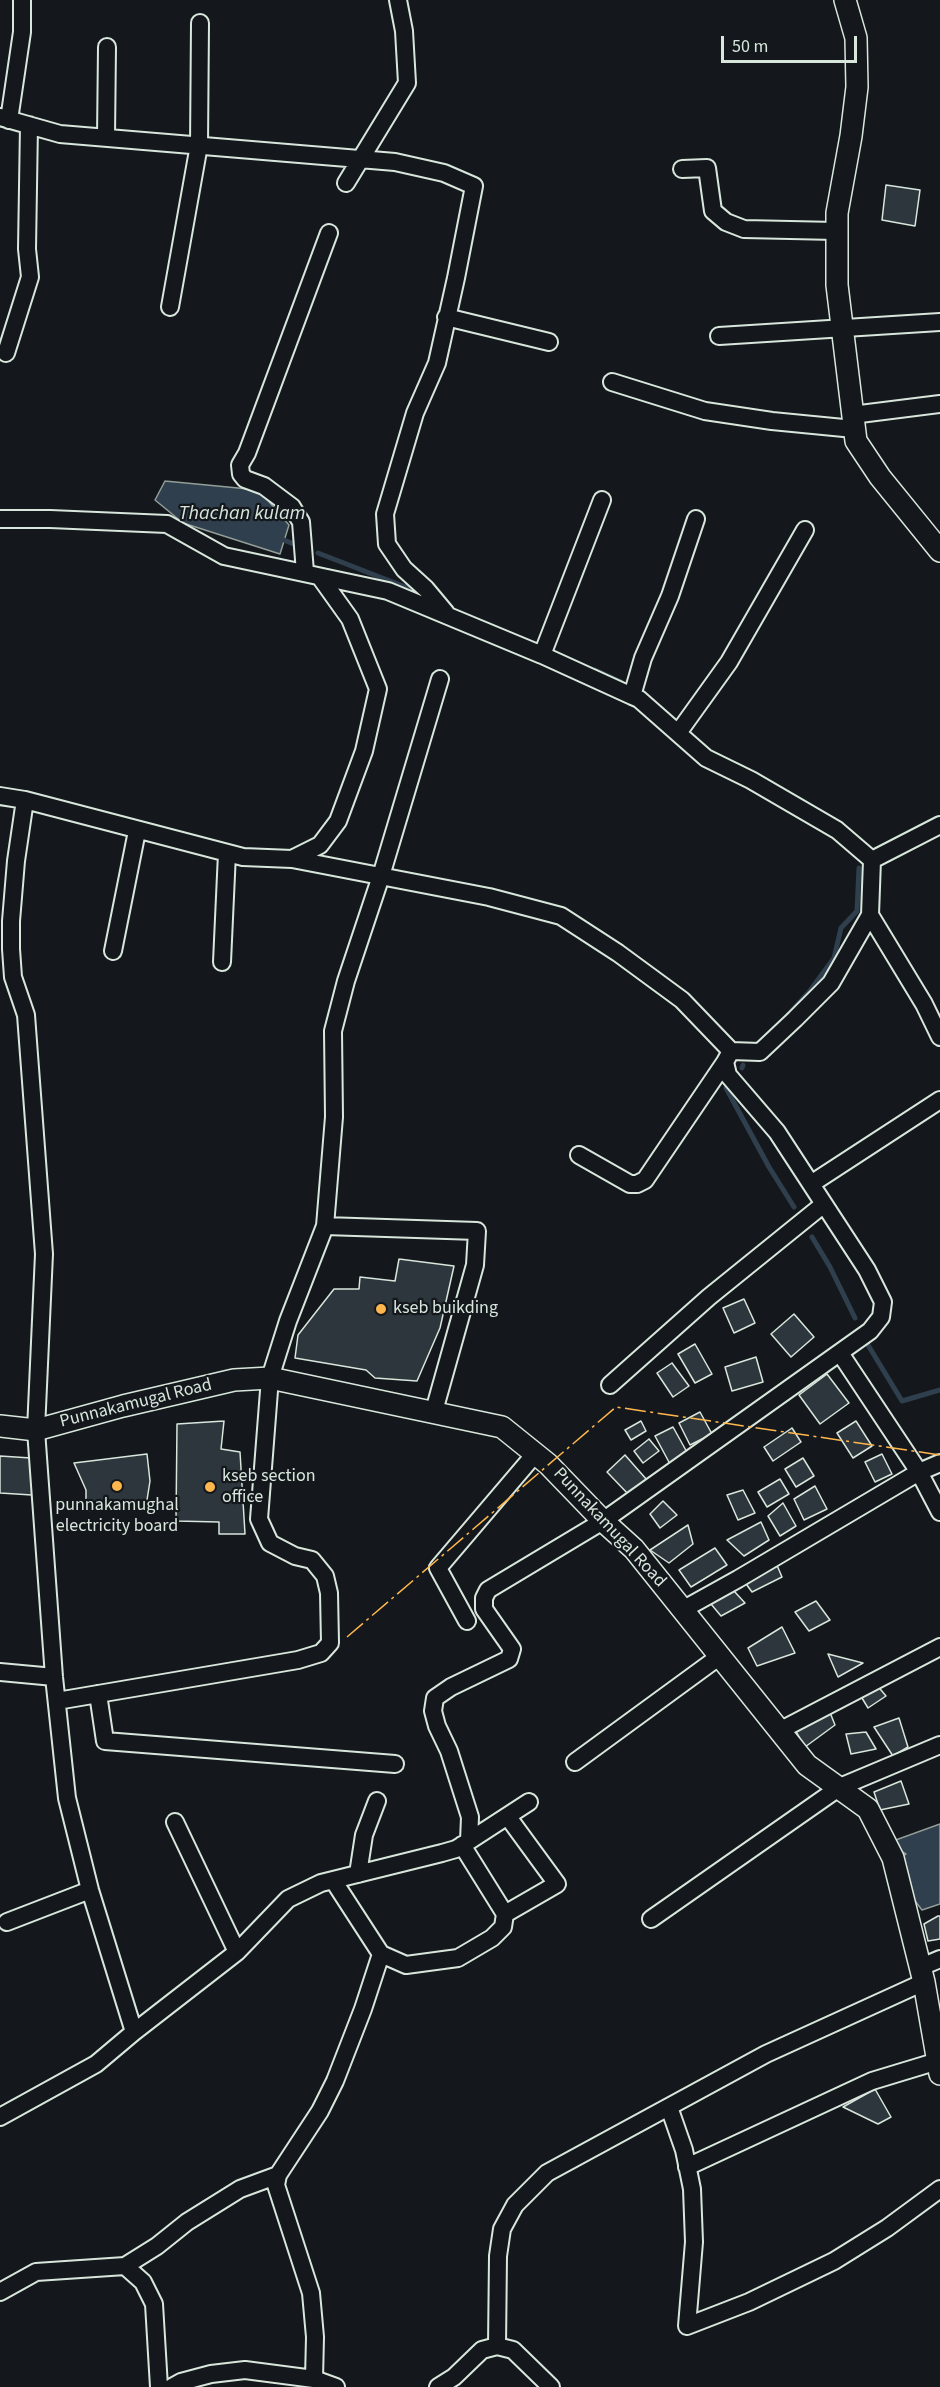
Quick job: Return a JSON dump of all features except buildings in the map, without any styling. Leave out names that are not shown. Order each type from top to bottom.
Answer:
[{"type":"street","points":[[22,0],[22,32],[4,118],[60,134],[362,158],[444,173],[474,186],[437,363],[415,413],[385,514],[387,544],[404,569],[426,589],[449,617]]},
{"type":"street","points":[[346,183],[407,83],[404,31],[398,0]]},
{"type":"street","points":[[845,0],[856,38],[857,87],[837,231],[837,285],[856,441],[880,477],[940,551]]},
{"type":"street","points":[[170,307],[199,145],[200,23]]},
{"type":"street","points":[[106,137],[107,47]]},
{"type":"street","points":[[6,353],[30,277],[27,249],[28,125]]},
{"type":"street","points":[[682,169],[707,168],[713,211],[726,222],[744,229],[837,231]]},
{"type":"street","points":[[292,859],[320,845],[338,821],[364,751],[378,689],[350,619],[313,575],[302,522],[292,507],[264,486],[245,479],[241,474],[240,465],[247,453],[329,233]]},
{"type":"street","points":[[446,317],[549,342]]},
{"type":"street","points":[[719,336],[940,322]]},
{"type":"street","points":[[612,382],[705,411],[772,421],[853,422],[940,404]]},
{"type":"street","points":[[542,655],[602,500]]},
{"type":"street","points":[[0,519],[167,524],[224,556],[388,591],[542,655],[639,699],[706,758],[751,780],[837,830],[872,860]]},
{"type":"street","points":[[632,696],[643,658],[669,596],[696,519]]},
{"type":"street","points":[[678,733],[729,662],[805,530]]},
{"type":"street","points":[[57,1701],[298,1660],[321,1653],[330,1643],[329,1593],[325,1576],[312,1560],[295,1556],[270,1543],[259,1520],[270,1377],[288,1321],[325,1226],[334,1117],[333,1031],[346,981],[381,876],[440,679]]},
{"type":"street","points":[[0,796],[25,800],[243,857],[292,859],[489,897],[561,916],[618,953],[682,1000],[728,1057],[728,1075],[777,1132],[867,1270],[883,1302],[881,1317],[870,1331],[840,1353],[603,1521],[488,1590],[484,1598],[484,1609],[512,1649],[509,1659],[451,1687],[435,1698],[433,1711],[437,1726],[449,1751],[470,1817],[466,1843],[505,1914],[503,1927],[492,1938],[458,1958],[406,1965],[381,1954],[333,1880]]},
{"type":"street","points":[[25,800],[16,861],[11,949],[14,978],[26,1015],[44,1254],[36,1430],[54,1677],[67,1798],[90,1890],[134,2032]]},
{"type":"street","points":[[872,860],[940,825]]},
{"type":"street","points":[[113,951],[137,831]]},
{"type":"street","points":[[222,962],[227,853]]},
{"type":"street","points":[[579,1155],[630,1184],[637,1184],[645,1180],[677,1136],[728,1057],[760,1052],[831,983],[870,915],[872,860]]},
{"type":"street","points":[[870,915],[924,1005],[940,1037]]},
{"type":"street","points":[[811,1184],[940,1100]]},
{"type":"street","points":[[610,1385],[709,1297],[824,1204]]},
{"type":"street","points":[[325,1226],[477,1231],[475,1265],[434,1412]]},
{"type":"street","points":[[840,1353],[919,1472],[940,1512]]},
{"type":"street","name":"Punnakamugal Road","points":[[0,1426],[36,1430],[123,1406],[234,1380],[270,1377],[502,1427],[536,1454],[634,1549],[807,1765],[868,1809],[893,1858],[928,1969],[939,2068]]},
{"type":"street","points":[[467,1621],[438,1568],[536,1454]]},
{"type":"street","points":[[684,1609],[738,1580],[919,1472],[940,1463]]},
{"type":"street","points":[[778,1731],[940,1647]]},
{"type":"street","points":[[575,1762],[720,1656]]},
{"type":"street","points":[[0,1672],[54,1677]]},
{"type":"street","points":[[98,1694],[105,1741],[395,1764]]},
{"type":"street","points":[[651,1920],[840,1787],[940,1745]]},
{"type":"street","points":[[358,1874],[364,1835],[377,1801]]},
{"type":"street","points":[[0,2117],[96,2064],[237,1952],[288,1899],[321,1883],[442,1853],[466,1843],[529,1802]]},
{"type":"street","points":[[505,1914],[557,1884],[508,1817]]},
{"type":"street","points":[[175,1821],[237,1952]]},
{"type":"street","points":[[7,1922],[90,1890]]},
{"type":"street","points":[[314,2379],[315,2337],[311,2292],[276,2186],[278,2175],[320,2110],[335,2081],[360,2018],[381,1954]]},
{"type":"street","points":[[497,2346],[498,2256],[502,2229],[515,2205],[547,2173],[928,1969]]},
{"type":"street","points":[[687,2167],[872,2081],[939,2068]]},
{"type":"street","points":[[669,2107],[684,2150],[692,2189],[694,2242],[687,2326],[749,2302],[834,2261],[887,2228],[940,2189]]},
{"type":"street","points":[[0,2292],[36,2272],[125,2266],[157,2246],[187,2222],[240,2189],[278,2175]]},
{"type":"street","points":[[125,2266],[143,2282],[154,2304],[159,2387]]},
{"type":"street","points":[[438,2387],[454,2378],[482,2350],[497,2346],[513,2350],[551,2387]]},
{"type":"street","points":[[172,2387],[181,2382],[211,2374],[245,2370],[314,2379],[336,2387]]},
{"type":"water","name":"Thachan kulam","points":[[165,481],[259,490],[289,525],[280,554],[183,523],[155,500]]},
{"type":"water","points":[[940,1824],[940,1904],[922,1910],[905,1888],[897,1859],[906,1854],[895,1848],[893,1841]]},
{"type":"waterway","points":[[279,538],[296,545]]},
{"type":"waterway","points":[[318,553],[421,593]]},
{"type":"waterway","points":[[595,670],[621,682]]},
{"type":"waterway","points":[[787,1016],[809,992],[834,958],[841,928],[857,911],[859,868]]},
{"type":"waterway","points":[[726,1088],[769,1167],[794,1207]]},
{"type":"waterway","points":[[812,1237],[830,1267],[855,1318]]},
{"type":"waterway","points":[[868,1345],[902,1401],[940,1390]]},
{"type":"power","points":[[347,1637],[616,1407],[940,1455]]},
{"type":"place","name":"kseb buikding","points":[[381,1309]]},
{"type":"place","name":"punnakamughal electricity board","points":[[117,1486]]},
{"type":"place","name":"kseb section office","points":[[210,1487]]}]
